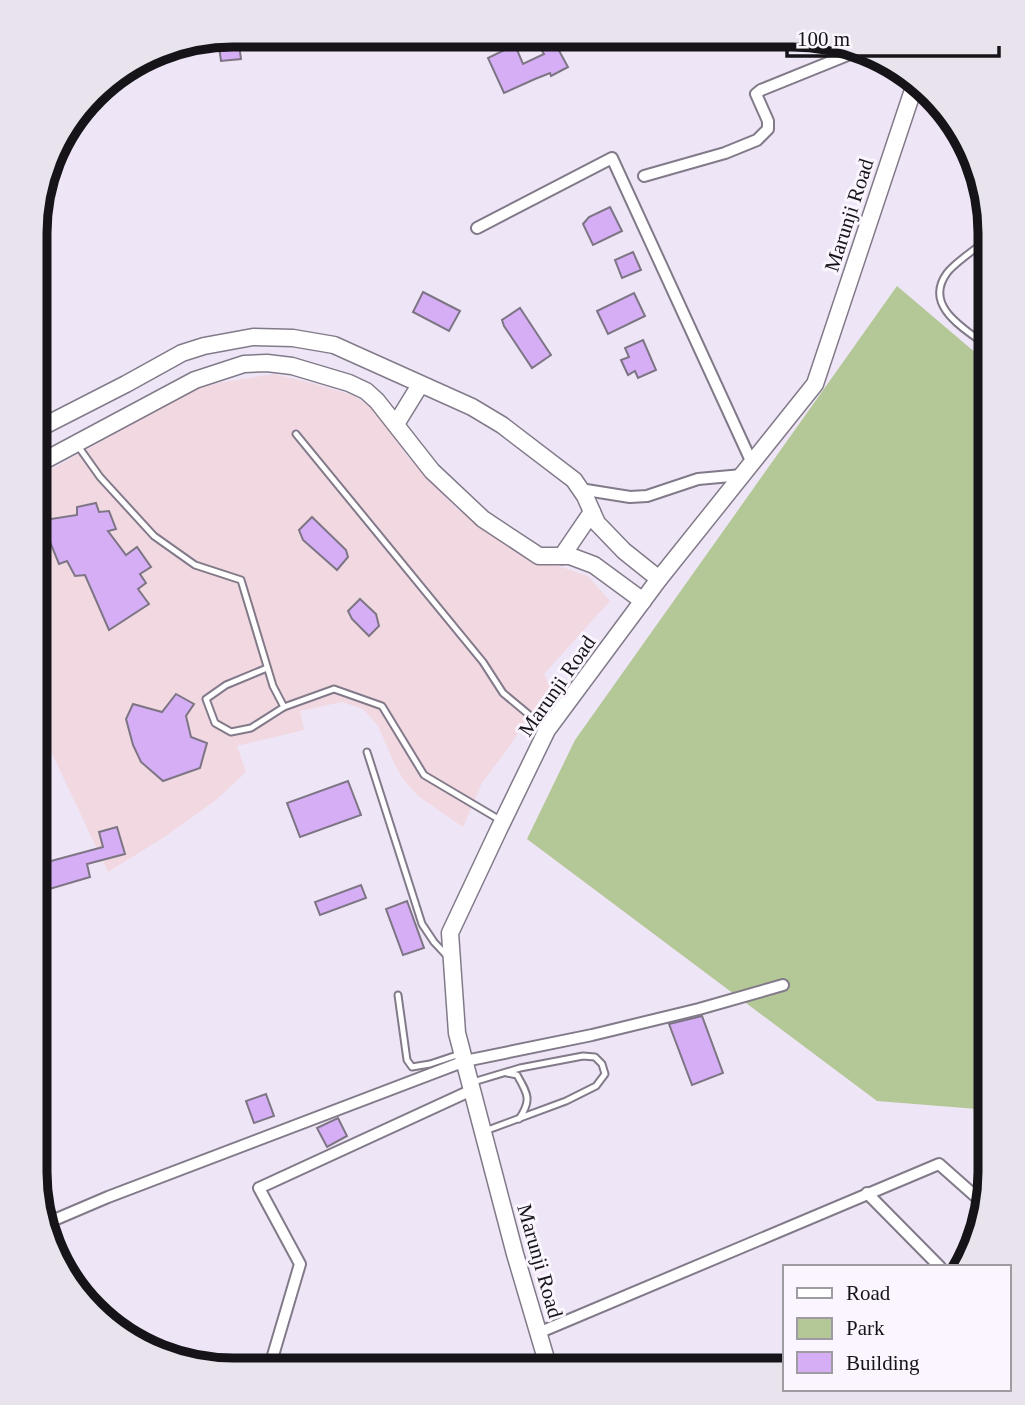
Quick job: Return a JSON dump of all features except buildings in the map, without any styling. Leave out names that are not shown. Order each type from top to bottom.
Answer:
[{"type":"street","points":[[644,176],[725,153],[757,140],[768,129],[768,121],[756,94],[846,56]]},
{"type":"street","name":"Marunji Road","points":[[546,1358],[515,1254],[457,1033],[450,933],[547,730],[659,579],[815,384],[912,92]]},
{"type":"street","points":[[477,228],[612,158],[747,469],[698,478],[647,496],[630,497],[580,489]]},
{"type":"street","points":[[47,424],[182,353],[213,344],[253,337],[293,338],[334,345],[472,407],[502,425],[574,480],[597,523],[624,551],[659,579]]},
{"type":"street","points":[[47,459],[195,380],[244,364],[292,366],[349,383],[366,391],[396,424],[432,471],[483,519],[539,556],[570,556],[594,565],[643,601]]},
{"type":"street","points":[[396,424],[421,385]]},
{"type":"street","points":[[562,556],[592,512]]},
{"type":"street","points":[[54,1220],[464,1057],[592,1035],[783,985]]},
{"type":"street","points":[[272,1358],[300,1264],[259,1188],[471,1086]]},
{"type":"street","points":[[538,1333],[939,1164],[976,1196]]},
{"type":"street","points":[[867,1193],[938,1265]]},
{"type":"lane","points":[[978,247],[948,271],[939,296],[942,307],[951,317],[978,338]]},
{"type":"lane","points":[[296,434],[483,662],[503,693],[547,730]]},
{"type":"lane","points":[[76,444],[100,477],[155,536],[195,565],[241,580],[273,686],[284,707]]},
{"type":"lane","points":[[267,668],[226,685],[206,699],[215,723],[231,732],[251,728],[284,707],[334,690],[382,705],[424,775],[502,821]]},
{"type":"lane","points":[[367,752],[422,925],[452,962]]},
{"type":"lane","points":[[398,995],[407,1060],[412,1067],[464,1057]]},
{"type":"lane","points":[[471,1086],[503,1073],[583,1056],[595,1057],[602,1064],[605,1074],[597,1086],[566,1101],[483,1132]]},
{"type":"lane","points":[[503,1073],[517,1075],[524,1088],[528,1101],[519,1119]]},
{"type":"shaded area","points":[[274,374],[355,396],[386,419],[406,455],[456,508],[517,552],[588,576],[610,601],[544,674],[550,687],[482,783],[463,827],[418,796],[403,779],[378,726],[363,709],[342,702],[300,711],[304,730],[237,746],[246,772],[216,800],[163,838],[108,872],[47,743],[47,472],[194,389]]},
{"type":"green space","points":[[897,286],[978,355],[977,1109],[877,1101],[527,839],[575,740]]}]
